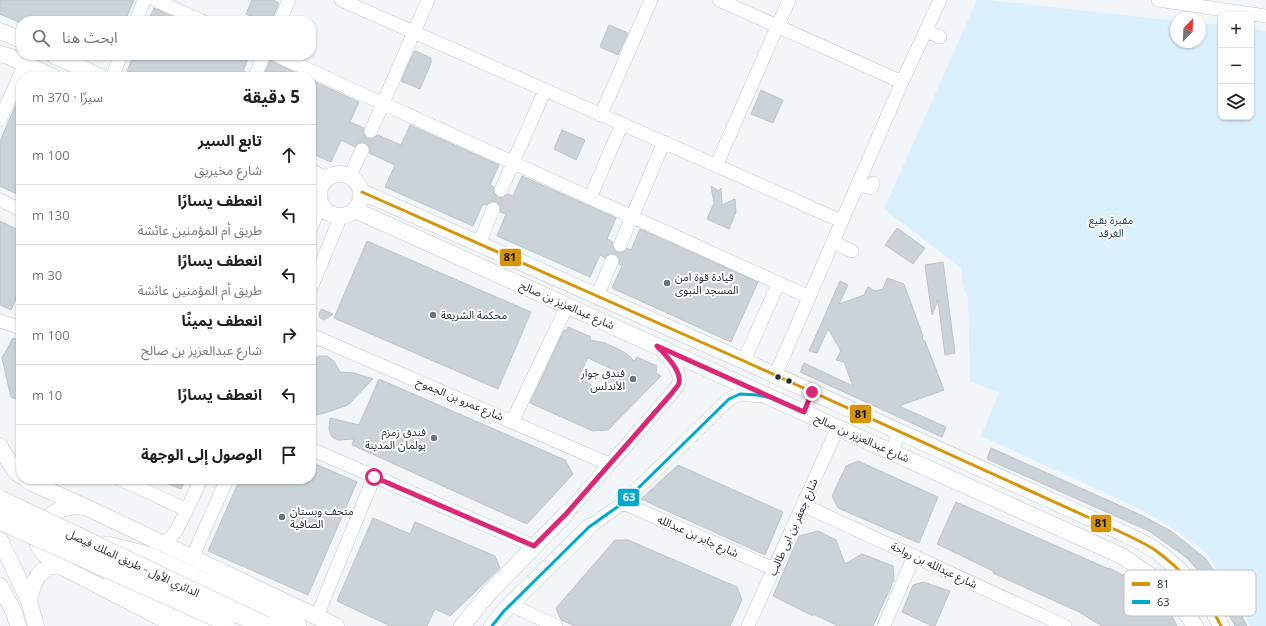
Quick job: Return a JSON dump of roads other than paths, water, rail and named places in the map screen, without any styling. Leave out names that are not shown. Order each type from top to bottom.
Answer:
[{"type":"highway","name":"الدائري الأول - طريق الملك فيصل","points":[[0,500],[265,626]]},
{"type":"highway","name":"الدائري الأول - طريق الملك فيصل","points":[[0,520],[236,626]]},
{"type":"highway","points":[[82,539],[148,556],[297,626]]},
{"type":"highway","points":[[94,562],[138,594],[206,626]]},
{"type":"main road","points":[[0,31],[16,38]]},
{"type":"main road","points":[[0,54],[16,60]]},
{"type":"main road","points":[[16,60],[42,72]]},
{"type":"main road","points":[[64,60],[91,72]]},
{"type":"main road","points":[[317,199],[322,184],[331,175],[337,173],[350,175],[356,179],[360,185],[362,199],[359,205],[348,213]]},
{"type":"main road","points":[[316,174],[326,179]]},
{"type":"main road","name":"شارع عبدالعزيز بن صالح","points":[[362,192],[744,361],[1125,534],[1154,550],[1178,570]]},
{"type":"main road","name":"شارع عبدالعزيز بن صالح","points":[[317,199],[328,212],[332,214],[348,213],[567,306],[1122,556],[1142,570]]},
{"type":"main road","points":[[0,448],[16,472]]},
{"type":"main road","points":[[32,484],[92,510],[336,626]]},
{"type":"main road","points":[[92,510],[81,507],[69,507],[58,510],[48,517],[37,537],[37,543],[45,556],[62,567],[177,626]]},
{"type":"main road","points":[[462,626],[488,594],[566,514]]},
{"type":"main road","points":[[492,626],[589,527]]},
{"type":"main road","points":[[0,540],[29,601],[36,626]]},
{"type":"main road","points":[[29,601],[34,581],[39,574],[52,566],[62,567]]},
{"type":"main road","points":[[2,591],[14,612],[18,626]]},
{"type":"main road","name":"شارع عبدالعزيز بن صالح","points":[[1188,616],[1195,626]]},
{"type":"main road","name":"شارع عبدالعزيز بن صالح","points":[[1215,616],[1221,626]]},
{"type":"street","points":[[138,16],[144,0]]},
{"type":"street","points":[[155,0],[191,16]]},
{"type":"street","points":[[282,16],[289,0]]},
{"type":"street","points":[[341,0],[842,221]]},
{"type":"street","points":[[371,131],[428,0]]},
{"type":"street","points":[[601,115],[651,0]]},
{"type":"street","points":[[719,0],[902,82]]},
{"type":"street","points":[[716,166],[790,0]]},
{"type":"street","points":[[775,376],[902,82],[940,0]]},
{"type":"street","points":[[1158,0],[1266,16]]},
{"type":"street","points":[[926,31],[940,37]]},
{"type":"street","points":[[114,72],[119,60]]},
{"type":"street","points":[[257,72],[262,60]]},
{"type":"street","points":[[287,60],[313,72]]},
{"type":"street","points":[[21,72],[25,64]]},
{"type":"street","points":[[316,73],[809,297]]},
{"type":"street","points":[[0,120],[16,84]]},
{"type":"street","points":[[501,190],[545,90]]},
{"type":"street","points":[[590,198],[622,124]]},
{"type":"street","points":[[620,245],[664,142]]},
{"type":"street","points":[[350,175],[362,150]]},
{"type":"street","points":[[858,185],[870,188],[873,183]]},
{"type":"street","points":[[0,200],[16,208]]},
{"type":"street","points":[[478,244],[493,209]]},
{"type":"street","points":[[316,278],[348,213]]},
{"type":"street","points":[[833,242],[852,251]]},
{"type":"street","points":[[597,296],[612,261]]},
{"type":"street","points":[[744,361],[778,284]]},
{"type":"street","points":[[512,422],[567,306]]},
{"type":"street","points":[[0,321],[16,324]]},
{"type":"street","name":"شارع عمرو بن الجموح","points":[[316,337],[610,464]]},
{"type":"street","points":[[566,514],[672,393],[679,383],[678,373],[657,346]]},
{"type":"street","points":[[804,412],[812,392]]},
{"type":"street","points":[[589,527],[623,503],[729,399],[740,394],[758,395],[775,399]]},
{"type":"street","name":"شارع جعفر بن ابى طالب","points":[[748,626],[838,428]]},
{"type":"street","points":[[892,452],[900,432]]},
{"type":"street","points":[[316,451],[534,546]]},
{"type":"street","points":[[317,616],[374,477]]},
{"type":"street","points":[[131,484],[187,510]]},
{"type":"street","points":[[164,545],[176,531],[199,484]]},
{"type":"street","points":[[192,558],[225,484]]},
{"type":"street","name":"شارع جابر بن عبدالله","points":[[623,503],[774,569]]},
{"type":"street","name":"شارع عبدالله بن رواحة","points":[[803,504],[1066,626]]},
{"type":"street","points":[[884,626],[914,556]]},
{"type":"street","points":[[511,605],[556,626]]},
{"type":"tunnel","points":[[362,150],[371,131]]},
{"type":"tunnel","points":[[493,209],[501,190]]},
{"type":"place","name":"قيادة قوة امن المسجد النبوى","points":[[667,283]]},
{"type":"place","name":"محكمة الشريعة","points":[[433,315]]},
{"type":"place","name":"فندق جوار الأندلس","points":[[633,379]]},
{"type":"place","name":"فندق زمزم بولمان المدينة","points":[[434,438]]},
{"type":"place","name":"متحف وبستان الصافية","points":[[282,517]]},
{"type":"park label","name":"مقبرة بقيع الغرقد","points":[[1111,226]]}]
